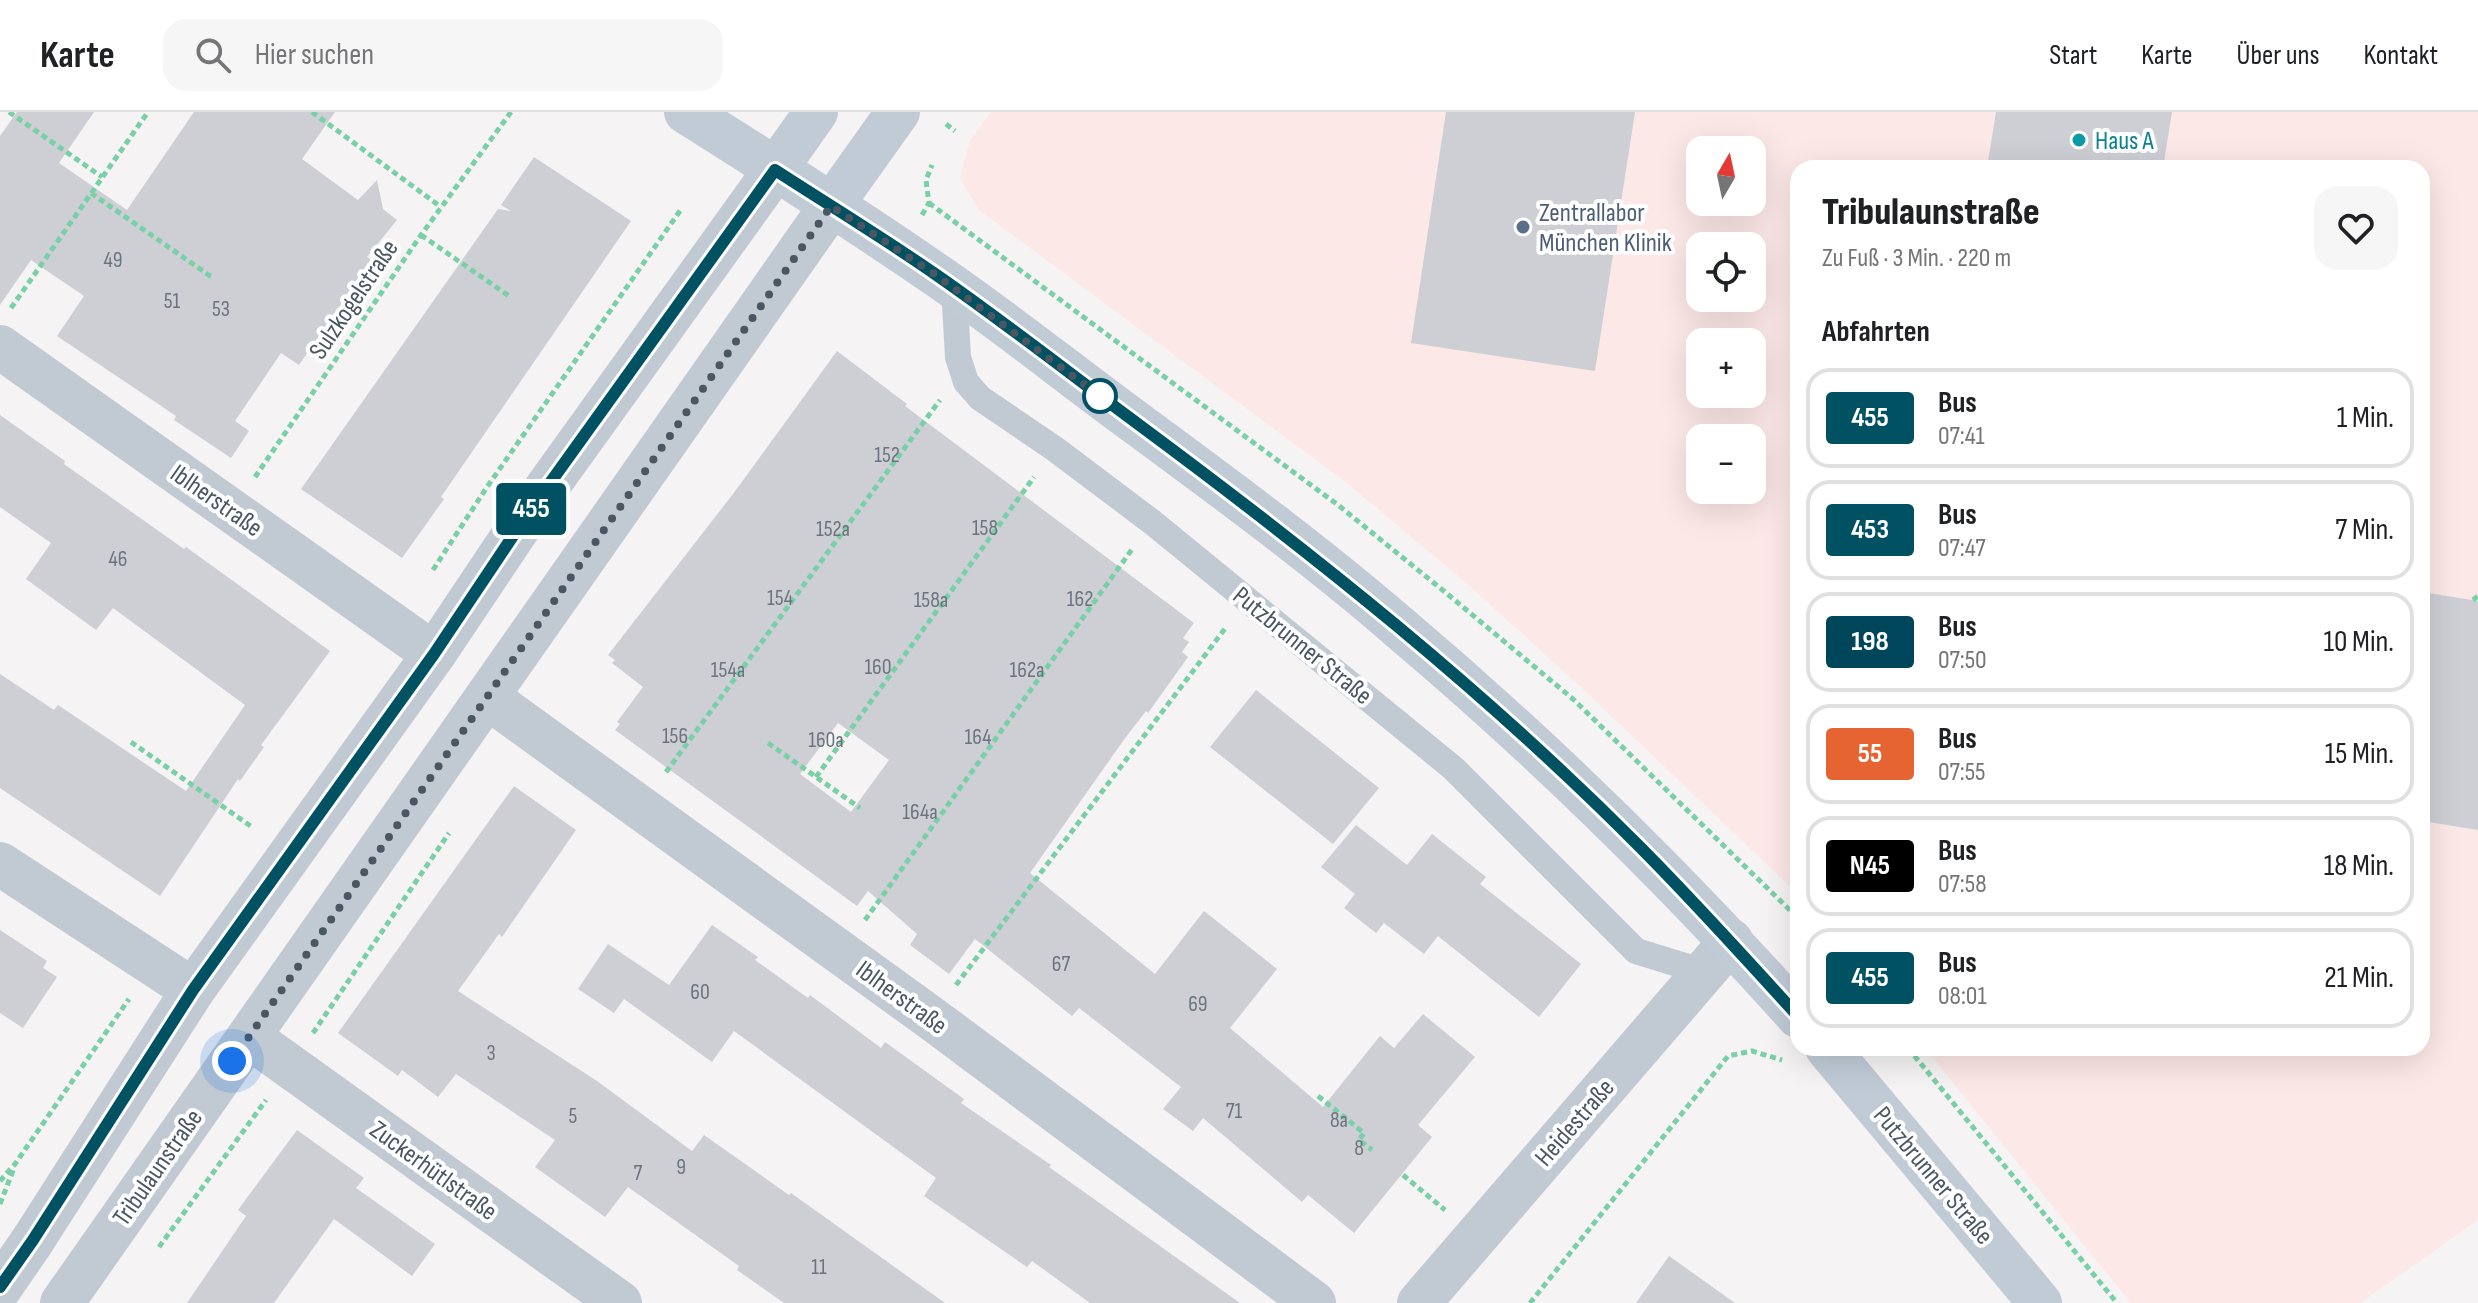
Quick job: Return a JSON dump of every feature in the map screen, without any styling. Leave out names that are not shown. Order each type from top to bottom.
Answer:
[{"type":"main road","points":[[686,112],[954,287],[1231,493],[1398,626],[1499,714],[1637,844],[1718,957],[1790,1010]]},
{"type":"main road","points":[[775,170],[816,112]]},
{"type":"main road","points":[[831,206],[898,112]]},
{"type":"main road","name":"Putzbrunner Straße","points":[[1834,1056],[2040,1303]]},
{"type":"street","points":[[0,1288],[16,1250],[193,990],[434,654],[527,515],[775,170]]},
{"type":"street","name":"Tribulaunstraße","points":[[62,1303],[831,206]]},
{"type":"street","name":"Iblherstraße","points":[[4,329],[233,512],[434,654]]},
{"type":"street","name":"Iblherstraße","points":[[487,697],[931,1018],[1314,1303]]},
{"type":"street","points":[[0,864],[193,990]]},
{"type":"street","name":"Heidestraße","points":[[1419,1303],[1718,957]]},
{"type":"street","name":"Zuckerhütlstraße","points":[[249,1037],[620,1303]]},
{"type":"lane","name":"Putzbrunner Straße","points":[[954,287],[958,357],[966,382],[980,398],[1055,449],[1152,522],[1453,768],[1636,951],[1718,957]]},
{"type":"path","points":[[9,112],[102,177]]},
{"type":"path","points":[[4,329],[91,193],[148,112]]},
{"type":"path","points":[[312,112],[441,207]]},
{"type":"path","name":"Sulzkogelstraße","points":[[233,512],[421,235],[511,112]]},
{"type":"path","points":[[946,124],[955,131]]},
{"type":"path","points":[[922,216],[929,203],[926,180],[932,165]]},
{"type":"path","points":[[91,193],[213,278]]},
{"type":"path","points":[[397,626],[487,487],[682,208]]},
{"type":"path","points":[[421,235],[509,296]]},
{"type":"path","points":[[667,771],[948,390]]},
{"type":"path","points":[[816,777],[1055,449]]},
{"type":"path","points":[[841,953],[1152,522]]},
{"type":"path","points":[[931,1018],[1247,600]]},
{"type":"path","points":[[131,742],[252,827],[243,839]]},
{"type":"path","points":[[768,743],[860,808]]},
{"type":"path","points":[[0,1181],[154,964]]},
{"type":"path","points":[[1530,1303],[1728,1056],[1752,1051],[1782,1060]]},
{"type":"path","points":[[1915,1056],[2117,1303]]},
{"type":"path","points":[[1318,1096],[1364,1133],[1359,1140],[1372,1150]]},
{"type":"path","points":[[0,1204],[15,1164]]},
{"type":"path","points":[[1403,1175],[1476,1236]]},
{"type":"shaded area","points":[[991,112],[2478,112],[2478,1220],[2360,1303],[2131,1303],[1931,1056],[2430,1056],[2430,160],[1790,160],[1790,886],[1580,686],[1464,581],[1347,483],[979,210],[960,178],[970,141]]},
{"type":"building","points":[[17,112],[94,112],[59,163],[127,210],[194,112],[335,112],[302,159],[358,200],[377,180],[383,209],[397,220],[367,257],[372,260],[299,365],[281,353],[235,421],[249,431],[231,458],[174,420],[176,416],[57,336],[84,296],[31,260],[0,305],[0,136]]},
{"type":"building","name":"Zentrallabor München Klinik","points":[[1446,112],[1635,112],[1595,371],[1411,343]]},
{"type":"building","name":"Haus A","points":[[1996,112],[2172,112],[2164,160],[1988,160]]},
{"type":"building","points":[[534,157],[631,221],[402,558],[301,489],[498,209],[511,211],[501,205]]},
{"type":"building","points":[[837,351],[907,404],[905,406],[1194,623],[1183,638],[1189,642],[1182,652],[1188,657],[1148,713],[1146,711],[1123,741],[1030,873],[1155,974],[1204,911],[1277,969],[1230,1028],[1323,1107],[1380,1036],[1394,1048],[1423,1014],[1475,1057],[1418,1125],[1432,1137],[1354,1233],[1308,1195],[1302,1202],[1203,1118],[1193,1131],[1163,1109],[1181,1087],[1079,1008],[1072,1016],[975,939],[949,974],[910,945],[917,934],[868,891],[857,906],[615,730],[620,724],[617,722],[643,687],[612,663],[615,660],[608,655],[733,494]],"holes":[[[838,723],[889,760],[851,812],[800,774]]]},
{"type":"building","points":[[0,415],[65,461],[64,464],[330,651],[261,745],[264,747],[240,781],[238,779],[160,896],[0,788],[0,674],[54,710],[58,705],[186,791],[245,705],[113,608],[96,630],[26,579],[51,543],[0,507]]},
{"type":"building","points":[[2430,593],[2478,601],[2478,830],[2430,822]]},
{"type":"building","points":[[1256,690],[1379,788],[1333,844],[1210,747]]},
{"type":"building","points":[[514,786],[576,830],[502,937],[499,934],[458,991],[597,1081],[692,1151],[704,1135],[945,1303],[784,1303],[737,1270],[739,1266],[628,1187],[605,1217],[535,1167],[555,1140],[456,1074],[438,1097],[402,1070],[398,1076],[338,1033]]},
{"type":"building","points":[[1356,825],[1407,865],[1432,834],[1486,877],[1480,884],[1581,964],[1539,1017],[1438,936],[1424,954],[1384,923],[1376,933],[1344,908],[1355,894],[1321,867]]},
{"type":"building","points":[[712,925],[758,957],[755,960],[808,998],[810,995],[881,1048],[885,1042],[964,1099],[961,1103],[1240,1303],[1090,1303],[1032,1261],[1027,1267],[924,1196],[936,1178],[734,1031],[712,1062],[624,999],[614,1013],[578,989],[608,944],[669,985]]},
{"type":"building","points":[[0,930],[47,961],[43,968],[57,977],[23,1028],[0,1013]]},
{"type":"building","points":[[297,1130],[364,1178],[356,1188],[435,1244],[412,1276],[334,1219],[274,1303],[187,1303],[246,1216],[238,1210]]},
{"type":"building","points":[[1669,1256],[1735,1303],[1636,1303]]},
{"type":"bus line","name":"455","points":[[0,1287],[193,990],[434,654],[527,515],[775,170],[981,306],[1231,493],[1398,626],[1499,714],[1637,844],[1790,1007]]},
{"type":"place","name":"Haus A","points":[[2079,140]]},
{"type":"place","name":"Zentrallabor München Klinik","points":[[1523,227]]},
{"type":"route","points":[[232,1061],[831,206],[981,306],[1100,396]]}]
